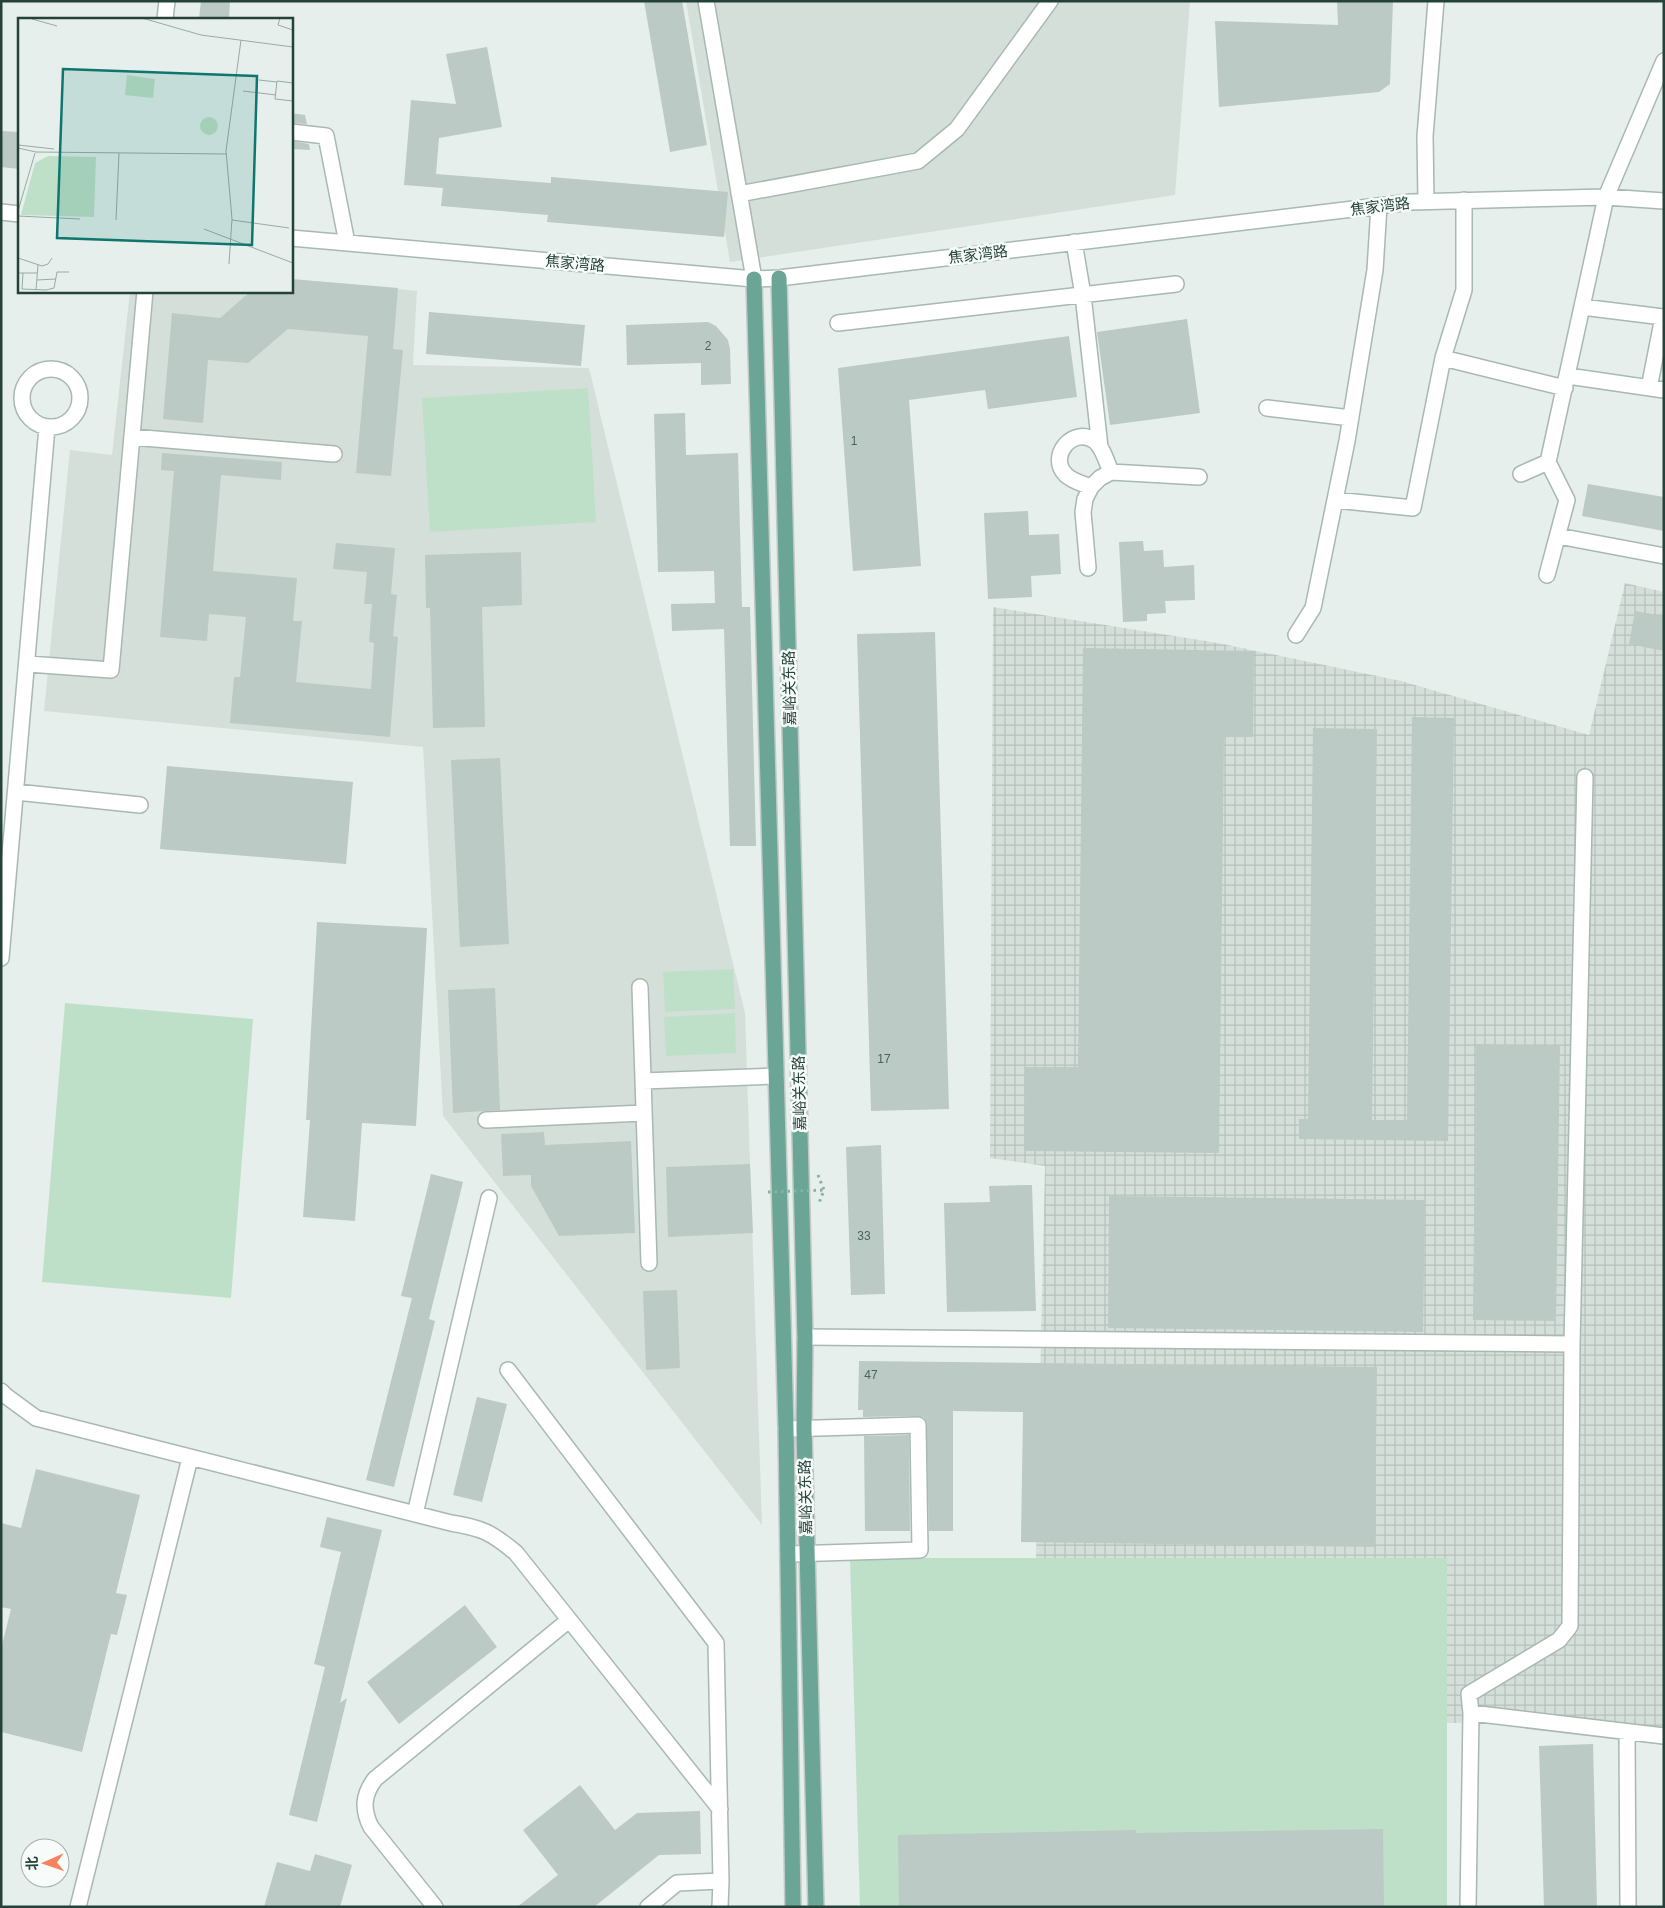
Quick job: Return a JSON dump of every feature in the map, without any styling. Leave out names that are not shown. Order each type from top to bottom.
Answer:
[{"type":"main road","name":"嘉峪关东路","points":[[779,278],[805,1337],[804,1429],[816,1907]]},
{"type":"main road","name":"嘉峪关东路","points":[[754,280],[789,1554],[792,1907]]},
{"type":"street","points":[[165,18],[167,1]]},
{"type":"street","points":[[706,1],[754,280]]},
{"type":"street","points":[[739,194],[918,162],[957,129],[1050,1]]},
{"type":"street","points":[[1426,201],[1425,136],[1436,1]]},
{"type":"street","points":[[1547,575],[1567,500],[1548,462],[1606,197],[1664,61]]},
{"type":"street","points":[[292,132],[326,136],[347,243]]},
{"type":"street","name":"焦家湾路","points":[[292,238],[754,280],[1426,201],[1606,197],[1664,201]]},
{"type":"street","points":[[1335,500],[1413,508],[1443,358],[1464,290],[1464,200]]},
{"type":"street","points":[[1296,635],[1314,608],[1351,418],[1375,270],[1379,206]]},
{"type":"street","points":[[1,212],[18,214]]},
{"type":"street","points":[[1074,242],[1083,295],[1100,447]]},
{"type":"street","points":[[838,323],[1176,284]]},
{"type":"street","points":[[28,664],[111,670],[145,292]]},
{"type":"street","points":[[1443,358],[1566,382],[1656,389],[1663,317],[1582,307]]},
{"type":"street","points":[[1267,408],[1351,418]]},
{"type":"street","points":[[1,958],[48,427]]},
{"type":"street","points":[[132,437],[334,454]]},
{"type":"street","points":[[1091,487],[1065,474],[1059,460],[1060,453],[1067,441],[1081,437],[1095,441],[1100,447],[1111,472]]},
{"type":"street","points":[[1521,474],[1548,462]]},
{"type":"street","points":[[1088,568],[1083,512],[1085,499],[1091,487],[1100,478],[1111,472],[1200,477]]},
{"type":"street","points":[[1558,536],[1664,556]]},
{"type":"street","points":[[1468,1907],[1469,1694],[1559,1640],[1570,1626],[1572,1344],[1585,777]]},
{"type":"street","points":[[16,792],[140,805]]},
{"type":"street","points":[[640,987],[649,1263]]},
{"type":"street","points":[[643,1081],[776,1076]]},
{"type":"street","points":[[486,1120],[644,1113]]},
{"type":"street","points":[[415,1514],[489,1198]]},
{"type":"street","points":[[805,1337],[1572,1344]]},
{"type":"street","points":[[508,1370],[716,1643],[720,1907]]},
{"type":"street","points":[[3,1394],[36,1418],[451,1523],[475,1527],[497,1537],[516,1553],[720,1809]]},
{"type":"street","points":[[786,1429],[918,1425],[920,1550],[789,1554]]},
{"type":"street","points":[[78,1907],[190,1458]]},
{"type":"street","points":[[435,1907],[369,1822],[364,1807],[365,1797],[369,1788],[375,1780],[569,1620]]},
{"type":"street","points":[[1470,1713],[1664,1736]]},
{"type":"street","points":[[1628,1732],[1628,1907]]},
{"type":"street","points":[[648,1907],[677,1883],[721,1881]]},
{"type":"path","points":[[768,1192],[824,1190]]},
{"type":"shaded area","points":[[686,1],[1190,1],[1175,195],[730,262]]},
{"type":"shaded area","points":[[292,279],[417,291],[413,365],[589,368],[745,1013],[762,1525],[443,1116],[423,747],[44,711],[70,450],[112,455],[130,292],[292,292]]},
{"type":"shaded area","points":[[1625,583],[1664,592],[1664,1745],[1491,1723],[1447,1723],[1447,1558],[1036,1558],[1045,1166],[990,1158],[993,607],[1218,643],[1401,681],[1589,735]]},
{"type":"green space","points":[[588,388],[596,522],[430,532],[422,398]]},
{"type":"green space","points":[[733,969],[735,1009],[665,1012],[663,972]]},
{"type":"green space","points":[[65,1003],[253,1019],[231,1298],[42,1282]]},
{"type":"green space","points":[[735,1013],[736,1053],[666,1056],[664,1017]]},
{"type":"green space","points":[[850,1558],[1447,1558],[1447,1907],[860,1907]]},
{"type":"building","points":[[201,1],[230,1],[229,18],[199,18]]},
{"type":"building","points":[[644,1],[682,1],[707,145],[670,152]]},
{"type":"building","points":[[1337,1],[1393,1],[1390,84],[1379,92],[1219,107],[1215,21],[1338,25]]},
{"type":"building","points":[[487,47],[502,127],[439,138],[436,174],[551,183],[551,177],[728,192],[724,237],[547,222],[548,215],[441,206],[443,188],[404,185],[411,100],[456,104],[446,54]]},
{"type":"building","points":[[292,113],[305,115],[307,124],[292,123]]},
{"type":"building","points":[[1,131],[18,132],[18,169],[1,167]]},
{"type":"building","points":[[292,141],[309,144],[310,150],[292,149]]},
{"type":"building","points":[[292,279],[398,288],[393,349],[403,350],[391,476],[356,473],[368,336],[288,329],[248,363],[208,360],[203,423],[163,419],[172,313],[220,318],[250,292],[292,292]]},
{"type":"building","points":[[429,312],[585,325],[581,366],[426,354]]},
{"type":"building","points":[[1187,319],[1200,413],[1110,425],[1097,332]]},
{"type":"building","points":[[708,322],[716,326],[728,340],[731,384],[701,385],[701,363],[627,365],[626,325]]},
{"type":"building","points":[[1069,336],[1077,397],[988,409],[985,390],[909,400],[921,566],[853,571],[838,368]]},
{"type":"building","points":[[685,413],[686,455],[738,453],[742,607],[750,607],[756,846],[730,846],[724,629],[672,631],[671,604],[715,603],[714,571],[658,572],[654,414]]},
{"type":"building","points":[[162,453],[282,462],[281,480],[221,475],[213,571],[297,578],[293,621],[302,621],[296,682],[371,689],[374,643],[369,642],[372,604],[364,604],[367,572],[333,569],[336,543],[395,548],[391,594],[397,595],[393,636],[398,637],[390,737],[230,723],[234,677],[240,677],[246,617],[209,614],[207,641],[160,637],[174,471],[161,470]]},
{"type":"building","points":[[1588,484],[1664,497],[1664,531],[1582,516]]},
{"type":"building","points":[[1028,511],[1029,535],[1059,534],[1061,574],[1031,576],[1032,597],[988,599],[984,513]]},
{"type":"building","points":[[1143,541],[1144,551],[1163,550],[1164,567],[1194,565],[1195,600],[1165,601],[1166,613],[1147,614],[1147,621],[1123,622],[1119,542]]},
{"type":"building","points":[[521,552],[522,605],[482,607],[485,727],[433,728],[430,608],[426,608],[425,555]]},
{"type":"building","points":[[1635,611],[1664,616],[1664,651],[1629,644]]},
{"type":"building","points":[[935,632],[949,1109],[871,1111],[857,634]]},
{"type":"building","points":[[1083,648],[1254,651],[1253,737],[1224,737],[1219,1153],[1024,1151],[1025,1067],[1078,1067]]},
{"type":"building","points":[[1412,717],[1454,718],[1448,1141],[1299,1139],[1299,1119],[1308,1119],[1313,728],[1377,729],[1372,1120],[1407,1120]]},
{"type":"building","points":[[500,758],[509,944],[460,947],[451,760]]},
{"type":"building","points":[[167,766],[353,782],[346,864],[160,849]]},
{"type":"building","points":[[317,922],[427,928],[416,1126],[362,1123],[355,1221],[303,1217],[310,1120],[306,1120]]},
{"type":"building","points":[[495,988],[500,1110],[453,1113],[448,990]]},
{"type":"building","points":[[1476,1044],[1560,1046],[1556,1321],[1473,1320]]},
{"type":"building","points":[[544,1132],[545,1145],[631,1141],[635,1233],[559,1236],[531,1186],[531,1175],[503,1176],[501,1134]]},
{"type":"building","points":[[881,1145],[885,1294],[851,1295],[846,1147]]},
{"type":"building","points":[[750,1164],[753,1233],[668,1237],[666,1167]]},
{"type":"building","points":[[431,1174],[463,1182],[429,1319],[435,1321],[394,1487],[366,1480],[412,1298],[401,1296]]},
{"type":"building","points":[[1032,1185],[1036,1311],[947,1312],[944,1203],[990,1202],[989,1186]]},
{"type":"building","points":[[1109,1196],[1425,1200],[1423,1332],[1108,1328]]},
{"type":"building","points":[[677,1290],[680,1368],[646,1370],[643,1291]]},
{"type":"building","points":[[859,1361],[1377,1367],[1375,1547],[1021,1542],[1023,1412],[953,1411],[953,1531],[929,1531],[926,1421],[923,1417],[918,1416],[863,1417],[863,1410],[858,1410]]},
{"type":"building","points":[[477,1397],[507,1404],[482,1502],[453,1495]]},
{"type":"building","points":[[909,1435],[910,1531],[865,1531],[864,1436]]},
{"type":"building","points":[[36,1469],[140,1495],[116,1593],[127,1595],[117,1635],[111,1634],[82,1752],[1,1732],[1,1649],[11,1609],[1,1607],[1,1523],[21,1528]]},
{"type":"building","points":[[327,1517],[382,1530],[340,1703],[347,1698],[317,1822],[289,1815],[325,1667],[314,1664],[341,1552],[320,1547]]},
{"type":"building","points":[[465,1605],[497,1647],[399,1724],[367,1682]]},
{"type":"building","points":[[1593,1744],[1597,1907],[1544,1907],[1539,1746]]},
{"type":"building","points":[[580,1785],[615,1830],[637,1813],[700,1811],[701,1854],[659,1855],[594,1907],[517,1907],[558,1875],[523,1830]]},
{"type":"building","points":[[1383,1829],[1384,1907],[899,1907],[898,1835],[1136,1830],[1136,1833]]},
{"type":"building","points":[[315,1854],[352,1865],[340,1907],[264,1907],[277,1862],[310,1871]]}]
